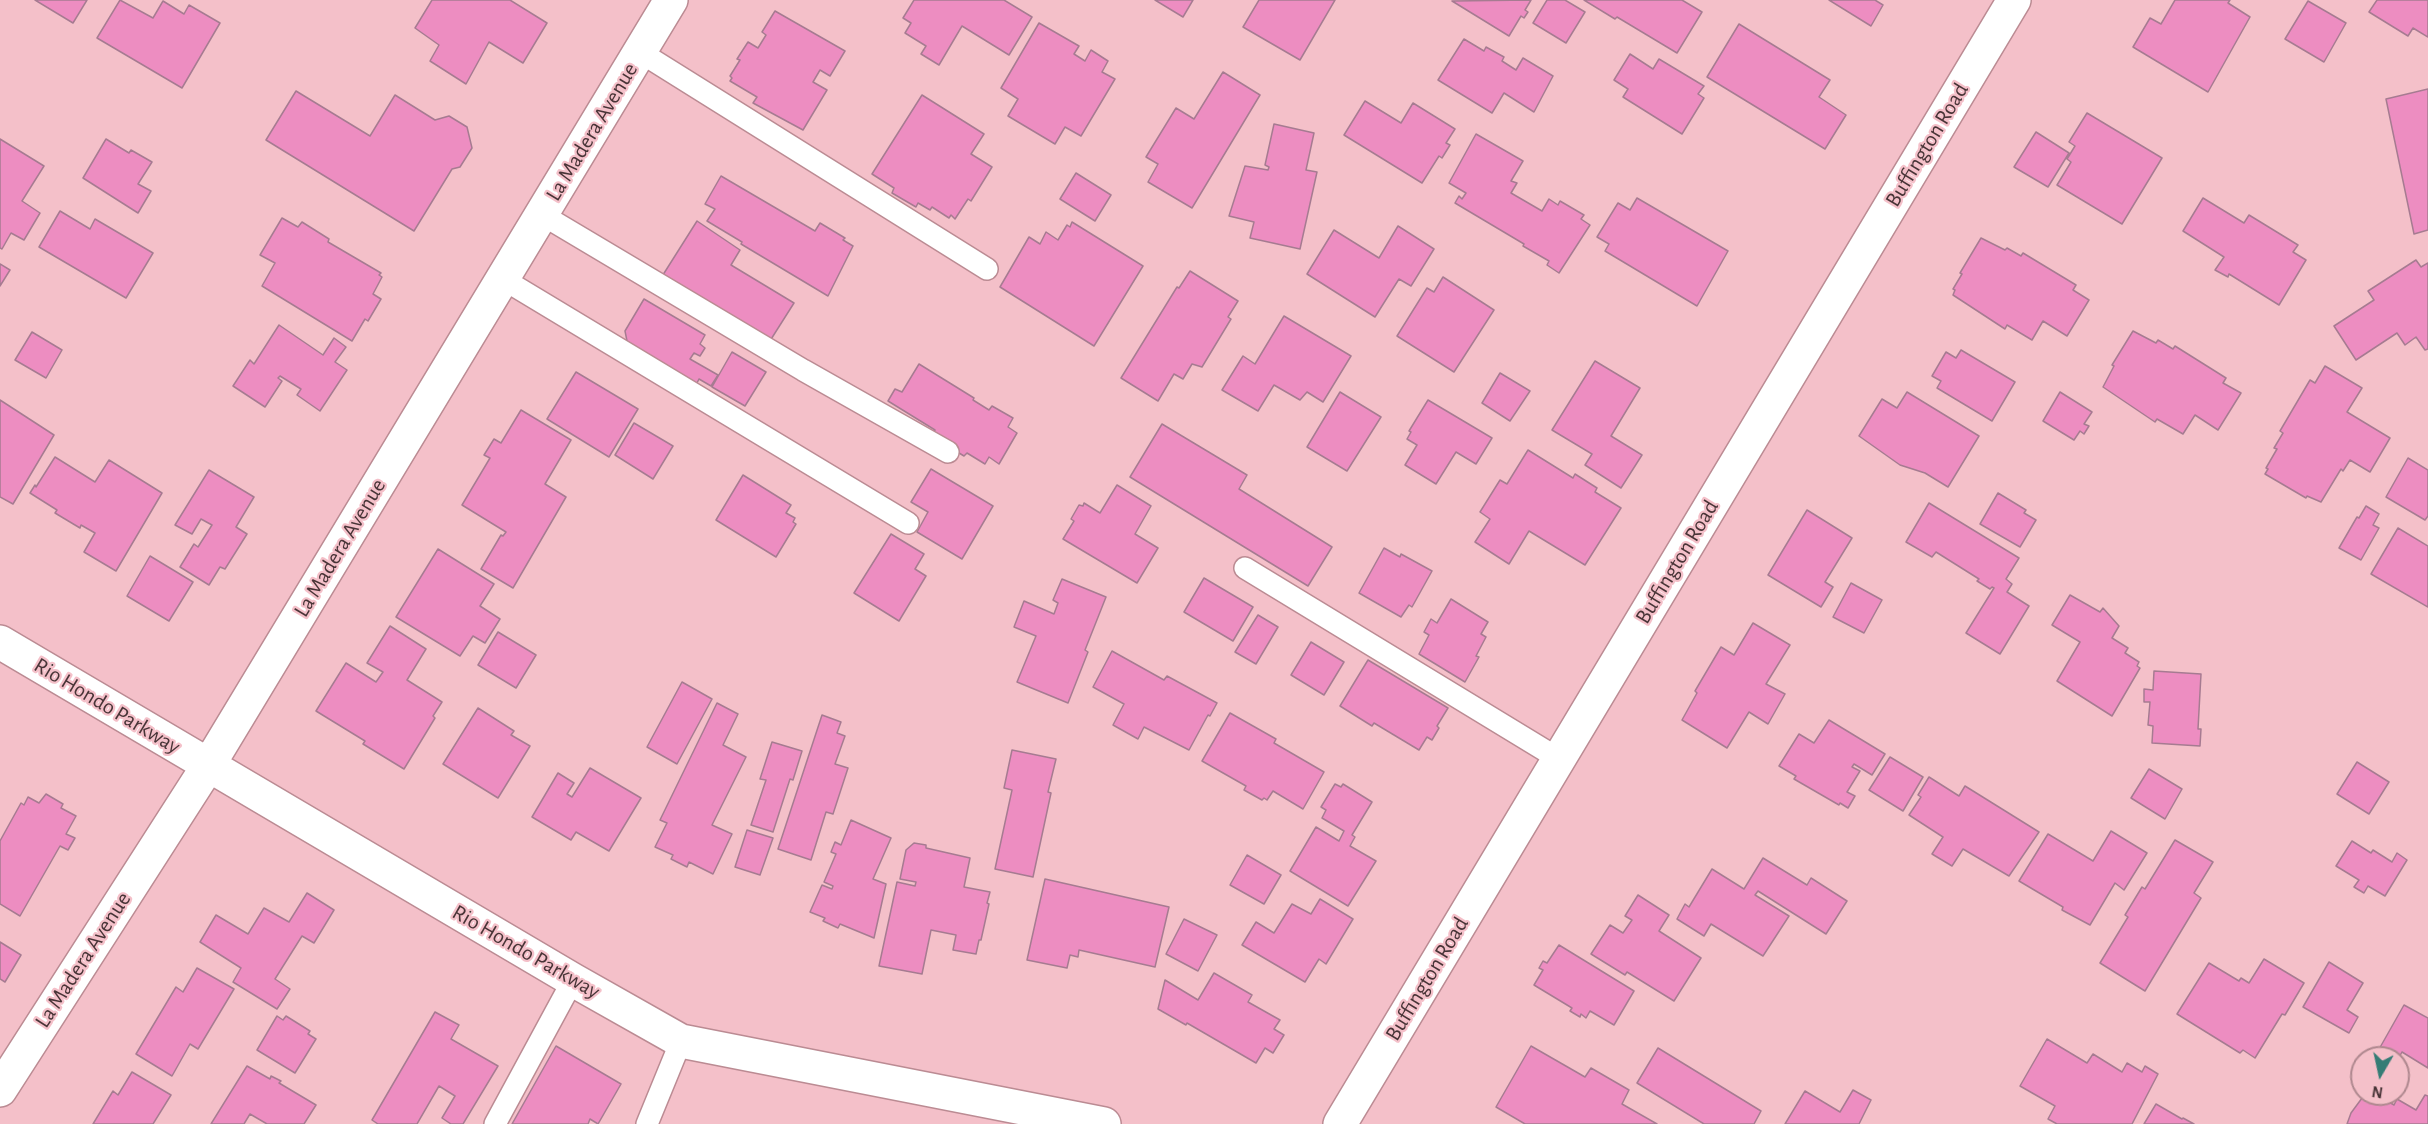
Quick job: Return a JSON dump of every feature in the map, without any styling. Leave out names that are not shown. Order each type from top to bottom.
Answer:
[{"type":"street","name":"La Madera Avenue","points":[[0,1090],[208,766],[671,0]]},
{"type":"street","name":"Buffington Road","points":[[1340,1124],[2014,0]]},
{"type":"street","name":"Rio Hondo Parkway","points":[[0,642],[573,980],[681,1041],[1104,1124]]},
{"type":"lane","points":[[640,52],[987,269]]},
{"type":"lane","points":[[542,214],[802,370],[948,452]]},
{"type":"lane","points":[[503,279],[908,523]]},
{"type":"lane","points":[[1245,567],[1559,759]]},
{"type":"lane","points":[[495,1124],[573,980]]},
{"type":"lane","points":[[647,1124],[681,1041]]},
{"type":"building","points":[[35,0],[87,0],[73,23]]},
{"type":"building","points":[[120,0],[153,18],[163,1],[184,14],[189,5],[220,23],[182,88],[97,38]]},
{"type":"building","points":[[432,0],[510,0],[547,23],[523,63],[489,42],[466,84],[430,61],[439,45],[415,28]]},
{"type":"building","points":[[914,0],[1004,0],[1032,17],[1009,55],[962,26],[939,65],[921,54],[926,46],[905,33],[911,23],[903,18]]},
{"type":"building","points":[[1155,0],[1193,0],[1183,17]]},
{"type":"building","points":[[1259,0],[1335,0],[1300,60],[1243,27]]},
{"type":"building","points":[[1531,0],[1525,10],[1528,12],[1524,18],[1521,16],[1509,36],[1452,1]]},
{"type":"building","points":[[1547,0],[1565,0],[1585,12],[1566,43],[1533,23]]},
{"type":"building","points":[[1584,0],[1682,0],[1702,12],[1677,53]]},
{"type":"building","points":[[1829,0],[1875,0],[1883,5],[1871,26]]},
{"type":"building","points":[[2175,0],[2230,0],[2228,3],[2250,17],[2208,92],[2133,47],[2150,18],[2161,24]]},
{"type":"building","points":[[2377,0],[2428,0],[2428,37],[2413,28],[2408,36],[2369,12]]},
{"type":"building","points":[[2308,1],[2346,23],[2324,62],[2285,39]]},
{"type":"building","points":[[775,11],[845,51],[830,76],[820,70],[813,82],[827,90],[803,130],[753,103],[757,97],[730,81],[732,78],[730,76],[740,60],[737,59],[748,42],[758,48],[766,35],[762,32]]},
{"type":"building","points":[[1039,23],[1079,46],[1074,54],[1085,61],[1091,50],[1108,61],[1102,72],[1115,79],[1081,136],[1065,127],[1055,144],[1008,116],[1018,99],[1001,88]]},
{"type":"building","points":[[1739,24],[1830,80],[1819,97],[1846,115],[1825,149],[1707,77]]},
{"type":"building","points":[[1464,39],[1484,51],[1486,47],[1504,57],[1502,61],[1516,70],[1523,58],[1553,76],[1534,112],[1504,93],[1492,113],[1438,80]]},
{"type":"building","points":[[1630,54],[1653,69],[1659,59],[1704,86],[1698,94],[1704,98],[1682,134],[1623,97],[1628,89],[1614,80]]},
{"type":"building","points":[[1223,72],[1260,95],[1192,208],[1148,182],[1158,164],[1146,157],[1176,108],[1194,119]]},
{"type":"building","points":[[2428,89],[2428,230],[2414,234],[2386,99]]},
{"type":"building","points":[[296,91],[370,136],[395,95],[435,120],[449,116],[467,127],[472,148],[460,167],[452,169],[414,231],[266,140]]},
{"type":"building","points":[[922,95],[984,134],[971,154],[992,167],[971,201],[968,199],[955,219],[951,215],[949,218],[932,207],[930,210],[918,203],[916,207],[892,193],[894,188],[872,174]]},
{"type":"building","points":[[1365,101],[1401,123],[1413,103],[1455,129],[1446,143],[1450,145],[1442,158],[1439,156],[1422,183],[1344,135]]},
{"type":"building","points":[[2087,113],[2162,158],[2122,224],[2057,185],[2071,162],[2067,159],[2075,146],[2069,142]]},
{"type":"building","points":[[1274,124],[1314,133],[1306,170],[1317,172],[1300,249],[1250,238],[1254,222],[1229,216],[1245,166],[1268,170],[1269,167],[1265,165]]},
{"type":"building","points":[[2036,132],[2069,153],[2048,187],[2014,167]]},
{"type":"building","points":[[1476,134],[1523,161],[1511,181],[1517,183],[1511,193],[1542,211],[1549,199],[1558,205],[1560,201],[1584,215],[1581,219],[1590,225],[1559,273],[1547,265],[1549,261],[1523,246],[1524,244],[1455,203],[1459,196],[1462,199],[1466,193],[1449,183]]},
{"type":"building","points":[[0,139],[44,166],[22,201],[40,213],[24,240],[11,233],[2,249],[0,248]]},
{"type":"building","points":[[106,139],[129,153],[131,150],[152,162],[138,184],[151,191],[138,213],[83,178]]},
{"type":"building","points":[[1076,173],[1111,195],[1095,221],[1060,199]]},
{"type":"building","points":[[721,176],[815,231],[820,223],[845,238],[843,240],[853,246],[828,296],[707,221],[715,209],[705,204]]},
{"type":"building","points":[[1637,198],[1728,251],[1697,306],[1605,251],[1609,244],[1597,237],[1618,203],[1630,210]]},
{"type":"building","points":[[2203,198],[2244,223],[2249,215],[2298,245],[2293,252],[2306,260],[2279,305],[2229,274],[2228,277],[2215,270],[2224,257],[2183,231]]},
{"type":"building","points":[[60,211],[90,229],[95,219],[153,253],[126,298],[39,247]]},
{"type":"building","points":[[282,218],[298,227],[302,222],[329,239],[328,242],[381,273],[379,275],[382,277],[373,294],[381,299],[368,321],[365,319],[352,341],[262,286],[275,263],[260,255]]},
{"type":"building","points":[[697,221],[740,250],[731,265],[794,303],[768,344],[661,278]]},
{"type":"building","points":[[1072,222],[1143,266],[1094,346],[1000,287],[1029,237],[1040,244],[1046,232],[1058,240],[1067,225],[1070,227]]},
{"type":"building","points":[[1398,226],[1434,249],[1411,286],[1399,279],[1375,317],[1307,274],[1334,230],[1379,258]]},
{"type":"building","points":[[1981,238],[2021,256],[2023,253],[2076,285],[2073,290],[2089,300],[2067,336],[2043,321],[2032,340],[2007,325],[2005,329],[1953,295],[1955,290],[1953,289],[1962,274],[1960,273]]},
{"type":"building","points":[[2416,260],[2421,267],[2428,263],[2428,349],[2425,350],[2416,337],[2405,345],[2397,333],[2356,360],[2334,326],[2374,300],[2368,291]]},
{"type":"building","points":[[0,264],[10,270],[0,286]]},
{"type":"building","points":[[1190,271],[1238,301],[1228,317],[1231,319],[1202,367],[1192,364],[1183,379],[1174,374],[1158,401],[1121,378],[1177,287],[1179,288]]},
{"type":"building","points":[[1443,277],[1494,310],[1454,372],[1397,336],[1427,288],[1434,292]]},
{"type":"building","points":[[644,299],[705,335],[700,344],[705,348],[700,356],[694,353],[690,359],[718,375],[711,386],[699,379],[695,387],[628,346],[625,331]]},
{"type":"building","points":[[1284,316],[1351,356],[1323,402],[1307,392],[1300,400],[1274,385],[1258,411],[1222,390],[1243,356],[1255,364]]},
{"type":"building","points":[[279,325],[323,355],[334,338],[346,347],[335,362],[347,370],[320,411],[297,395],[301,389],[280,376],[278,378],[282,381],[265,407],[233,386],[250,360],[254,364]]},
{"type":"building","points":[[2133,331],[2156,343],[2158,340],[2173,349],[2175,346],[2226,378],[2223,383],[2241,393],[2218,430],[2195,415],[2183,434],[2157,419],[2155,422],[2103,387],[2114,366],[2112,365]]},
{"type":"building","points":[[32,332],[62,350],[46,378],[15,360]]},
{"type":"building","points":[[1961,350],[2015,382],[1992,421],[1937,388],[1941,381],[1932,376],[1946,352],[1956,358]]},
{"type":"building","points":[[732,352],[766,372],[745,406],[712,387]]},
{"type":"building","points":[[1595,361],[1640,388],[1611,436],[1642,455],[1621,488],[1585,465],[1592,454],[1552,430]]},
{"type":"building","points":[[919,364],[989,410],[992,406],[1013,418],[1008,427],[1017,433],[999,464],[989,457],[985,464],[967,453],[964,456],[931,436],[935,430],[888,401],[895,389],[902,392]]},
{"type":"building","points":[[2325,366],[2362,388],[2347,412],[2390,438],[2370,472],[2350,460],[2343,471],[2341,469],[2321,502],[2307,496],[2306,498],[2265,474],[2277,449],[2274,448],[2283,433],[2280,431],[2310,380],[2315,383]]},
{"type":"building","points":[[576,372],[638,409],[609,457],[547,419]]},
{"type":"building","points":[[1500,373],[1530,391],[1510,421],[1482,403]]},
{"type":"building","points":[[1340,392],[1381,417],[1347,471],[1307,447]]},
{"type":"building","points":[[1907,392],[1979,436],[1948,487],[1925,473],[1900,465],[1859,436],[1882,399],[1897,408]]},
{"type":"building","points":[[2060,392],[2092,412],[2084,424],[2089,426],[2084,434],[2080,431],[2074,440],[2043,421]]},
{"type":"building","points":[[0,400],[54,435],[13,504],[0,497]]},
{"type":"building","points":[[1428,400],[1492,438],[1476,464],[1456,452],[1436,484],[1405,465],[1417,445],[1407,439],[1411,432],[1409,431]]},
{"type":"building","points":[[521,410],[571,440],[545,484],[566,497],[513,588],[481,569],[501,535],[503,536],[506,532],[462,505],[490,458],[484,455],[494,439],[501,443]]},
{"type":"building","points":[[634,423],[673,446],[653,479],[615,455]]},
{"type":"building","points":[[1162,424],[1247,475],[1239,489],[1332,547],[1308,586],[1130,477]]},
{"type":"building","points":[[1528,450],[1573,478],[1575,474],[1597,488],[1595,492],[1621,508],[1585,565],[1529,531],[1509,564],[1475,542],[1490,519],[1480,512],[1500,480],[1507,484]]},
{"type":"building","points":[[55,457],[95,482],[109,460],[162,493],[116,571],[84,552],[95,533],[81,525],[80,528],[55,513],[57,510],[30,493]]},
{"type":"building","points":[[2408,458],[2428,470],[2428,516],[2425,520],[2386,497]]},
{"type":"building","points":[[931,469],[993,506],[962,559],[917,532],[928,512],[911,502]]},
{"type":"building","points":[[209,470],[254,497],[236,527],[247,534],[225,569],[220,567],[209,585],[180,567],[194,544],[198,547],[212,525],[201,519],[192,534],[175,525]]},
{"type":"building","points":[[743,475],[791,505],[786,513],[795,518],[793,522],[796,524],[776,557],[716,520]]},
{"type":"building","points":[[1117,485],[1151,506],[1135,534],[1158,548],[1137,583],[1063,539],[1074,521],[1071,519],[1079,505],[1083,506],[1084,503],[1100,513]]},
{"type":"building","points":[[1998,493],[2026,510],[2024,513],[2036,520],[2020,547],[1980,524]]},
{"type":"building","points":[[1929,503],[2019,558],[2006,579],[2012,584],[2007,592],[2029,606],[2000,654],[1966,633],[1994,588],[1990,589],[1977,581],[1979,579],[1936,552],[1932,557],[1906,542]]},
{"type":"building","points":[[2366,506],[2379,514],[2373,525],[2379,528],[2361,560],[2339,548]]},
{"type":"building","points":[[1807,510],[1852,538],[1825,582],[1833,587],[1821,607],[1768,575]]},
{"type":"building","points":[[2398,528],[2428,546],[2428,607],[2371,574]]},
{"type":"building","points":[[891,534],[924,554],[915,569],[926,576],[899,621],[854,593]]},
{"type":"building","points":[[1384,548],[1400,557],[1401,554],[1432,571],[1412,607],[1409,605],[1401,617],[1359,593]]},
{"type":"building","points":[[438,549],[494,584],[480,606],[500,619],[485,643],[473,636],[460,656],[396,617]]},
{"type":"building","points":[[150,556],[193,582],[169,621],[127,596]]},
{"type":"building","points":[[1204,578],[1253,607],[1233,641],[1184,612]]},
{"type":"building","points":[[1062,579],[1106,597],[1085,650],[1088,652],[1068,703],[1017,682],[1036,636],[1014,627],[1024,601],[1054,614],[1058,603],[1053,600]]},
{"type":"building","points":[[1851,583],[1882,600],[1864,633],[1833,617]]},
{"type":"building","points":[[2070,595],[2100,612],[2103,608],[2119,626],[2112,638],[2128,648],[2125,653],[2139,662],[2137,666],[2140,668],[2112,716],[2057,681],[2080,642],[2052,625]]},
{"type":"building","points":[[1451,599],[1488,622],[1481,634],[1486,637],[1476,656],[1479,657],[1465,682],[1419,654],[1429,635],[1424,632],[1431,619],[1437,623]]},
{"type":"building","points":[[1258,615],[1278,627],[1256,664],[1235,652]]},
{"type":"building","points":[[1753,623],[1790,645],[1766,684],[1785,694],[1768,724],[1749,712],[1727,748],[1682,720],[1697,693],[1695,691],[1721,647],[1734,655]]},
{"type":"building","points":[[390,626],[426,649],[407,680],[442,702],[433,716],[435,718],[404,769],[363,744],[365,741],[316,711],[346,663],[376,682],[383,672],[367,663]]},
{"type":"building","points":[[498,632],[536,655],[516,688],[478,665]]},
{"type":"building","points":[[1311,642],[1344,662],[1324,695],[1291,675]]},
{"type":"building","points":[[1112,651],[1164,680],[1167,676],[1217,703],[1189,750],[1144,727],[1138,739],[1113,725],[1124,704],[1093,687]]},
{"type":"building","points":[[1368,660],[1448,708],[1432,740],[1427,737],[1419,750],[1374,723],[1372,726],[1340,706]]},
{"type":"building","points":[[2154,671],[2201,674],[2198,729],[2201,729],[2200,746],[2152,743],[2153,726],[2148,725],[2150,702],[2144,702],[2144,689],[2153,690]]},
{"type":"building","points":[[682,682],[712,699],[677,764],[647,747]]},
{"type":"building","points":[[717,703],[738,714],[723,745],[746,757],[712,825],[732,834],[713,874],[689,862],[687,867],[671,859],[673,855],[655,847],[667,823],[660,820]]},
{"type":"building","points":[[478,708],[514,731],[511,735],[530,746],[498,798],[443,764]]},
{"type":"building","points":[[1230,713],[1276,739],[1274,743],[1324,772],[1303,809],[1273,791],[1267,800],[1264,798],[1262,800],[1244,790],[1246,786],[1202,761]]},
{"type":"building","points":[[822,715],[841,722],[837,733],[845,736],[835,764],[848,768],[833,814],[826,812],[811,860],[778,849]]},
{"type":"building","points":[[1829,720],[1885,754],[1872,775],[1854,764],[1852,767],[1860,771],[1847,792],[1855,796],[1848,808],[1794,779],[1796,776],[1779,766],[1799,734],[1814,743]]},
{"type":"building","points":[[772,742],[802,751],[793,780],[790,779],[773,832],[751,825],[766,780],[760,779]]},
{"type":"building","points":[[1012,750],[1056,759],[1033,877],[995,869],[1012,790],[1004,788]]},
{"type":"building","points":[[1890,757],[1923,777],[1903,811],[1869,790]]},
{"type":"building","points":[[2357,762],[2389,782],[2369,814],[2337,794]]},
{"type":"building","points":[[590,768],[641,798],[609,851],[576,832],[571,840],[532,817],[558,773],[574,783],[567,794],[572,797]]},
{"type":"building","points":[[2149,769],[2182,789],[2165,819],[2131,798]]},
{"type":"building","points":[[1929,777],[1959,796],[1965,786],[2039,832],[2009,876],[1963,849],[1952,866],[1932,854],[1943,837],[1909,815],[1921,797],[1918,795]]},
{"type":"building","points":[[1335,784],[1341,787],[1343,784],[1372,802],[1352,835],[1355,837],[1350,846],[1376,861],[1348,906],[1290,871],[1316,827],[1339,841],[1344,831],[1322,818],[1326,810],[1321,807]]},
{"type":"building","points":[[46,794],[63,804],[61,808],[76,816],[66,834],[75,838],[68,850],[60,846],[20,916],[0,904],[0,841],[21,803],[24,805],[28,797],[39,803]]},
{"type":"building","points":[[851,820],[891,838],[873,879],[886,884],[874,938],[840,924],[838,928],[823,921],[825,918],[810,912],[822,885],[832,889],[833,886],[824,882],[836,854],[831,852],[835,842],[841,845]]},
{"type":"building","points":[[747,830],[773,838],[760,875],[735,867]]},
{"type":"building","points":[[2111,831],[2147,853],[2124,890],[2115,883],[2090,925],[2062,910],[2063,907],[2019,881],[2048,834],[2093,861]]},
{"type":"building","points":[[2175,840],[2213,862],[2194,893],[2201,898],[2145,991],[2100,963],[2128,917],[2125,915],[2142,887],[2145,889]]},
{"type":"building","points":[[2352,841],[2392,862],[2397,853],[2407,860],[2385,896],[2368,886],[2364,893],[2354,887],[2359,880],[2336,866]]},
{"type":"building","points":[[914,843],[970,858],[964,887],[990,892],[976,954],[953,950],[956,935],[931,930],[922,974],[879,966],[897,882],[915,886],[916,882],[900,879],[906,850]]},
{"type":"building","points":[[1247,855],[1281,875],[1264,904],[1230,885]]},
{"type":"building","points":[[1763,858],[1807,885],[1811,878],[1847,901],[1826,934],[1758,891],[1755,895],[1789,916],[1763,956],[1711,924],[1704,936],[1677,919],[1685,904],[1689,907],[1712,869],[1744,889]]},
{"type":"building","points":[[1045,879],[1169,907],[1155,967],[1079,950],[1078,957],[1070,955],[1067,968],[1027,960]]},
{"type":"building","points":[[307,893],[334,910],[314,943],[302,936],[275,979],[290,989],[277,1009],[233,982],[241,968],[200,942],[216,915],[248,934],[264,908],[289,922]]},
{"type":"building","points":[[1638,895],[1669,915],[1659,931],[1701,958],[1674,1001],[1627,972],[1625,975],[1591,954],[1610,925],[1623,933],[1632,920],[1625,916]]},
{"type":"building","points":[[1320,899],[1353,919],[1326,964],[1319,959],[1305,982],[1242,945],[1256,922],[1274,933],[1292,904],[1311,914]]},
{"type":"building","points":[[1184,919],[1217,935],[1198,971],[1166,954]]},
{"type":"building","points":[[0,942],[21,955],[5,982],[0,979]]},
{"type":"building","points":[[1559,945],[1634,991],[1614,1025],[1590,1011],[1586,1018],[1581,1014],[1580,1017],[1570,1011],[1572,1008],[1534,985],[1543,970],[1539,968],[1543,961],[1547,963]]},
{"type":"building","points":[[2264,959],[2304,983],[2255,1058],[2243,1050],[2240,1053],[2177,1014],[2209,963],[2239,981],[2241,978],[2249,983]]},
{"type":"building","points":[[2329,962],[2363,983],[2347,1010],[2358,1017],[2349,1033],[2303,1007]]},
{"type":"building","points":[[197,968],[234,989],[198,1049],[190,1044],[172,1076],[136,1054],[176,987],[183,992]]},
{"type":"building","points":[[1214,973],[1252,995],[1248,1002],[1280,1020],[1274,1029],[1284,1035],[1273,1053],[1265,1048],[1256,1063],[1158,1009],[1165,980],[1198,1000]]},
{"type":"building","points":[[2404,1005],[2428,1018],[2428,1068],[2410,1057],[2410,1046],[2381,1046]]},
{"type":"building","points":[[435,1012],[459,1025],[451,1039],[498,1066],[463,1124],[451,1124],[442,1118],[455,1096],[439,1086],[417,1124],[378,1124],[372,1120]]},
{"type":"building","points":[[277,1016],[283,1020],[286,1016],[310,1031],[308,1034],[316,1039],[295,1073],[257,1050]]},
{"type":"building","points":[[2047,1039],[2087,1063],[2093,1054],[2122,1072],[2127,1063],[2142,1072],[2145,1066],[2158,1074],[2132,1124],[2057,1124],[2048,1119],[2055,1106],[2020,1086]]},
{"type":"building","points":[[556,1046],[621,1084],[598,1124],[590,1119],[588,1124],[512,1124]]},
{"type":"building","points":[[1531,1046],[1585,1077],[1591,1068],[1629,1090],[1622,1104],[1657,1124],[1525,1124],[1496,1107]]},
{"type":"building","points":[[1658,1048],[1761,1111],[1754,1124],[1704,1124],[1637,1083]]},
{"type":"building","points":[[247,1066],[270,1079],[271,1076],[281,1081],[279,1083],[316,1105],[304,1124],[267,1124],[250,1114],[244,1124],[211,1124]]},
{"type":"building","points":[[132,1072],[171,1095],[153,1124],[93,1124],[113,1091],[118,1095]]},
{"type":"building","points":[[1853,1090],[1871,1100],[1859,1124],[1785,1124],[1805,1091],[1840,1112]]},
{"type":"building","points":[[2425,1095],[2428,1096],[2428,1124],[2347,1124],[2356,1106],[2409,1106],[2416,1110]]},
{"type":"building","points":[[2156,1104],[2182,1119],[2194,1124],[2144,1124]]}]
